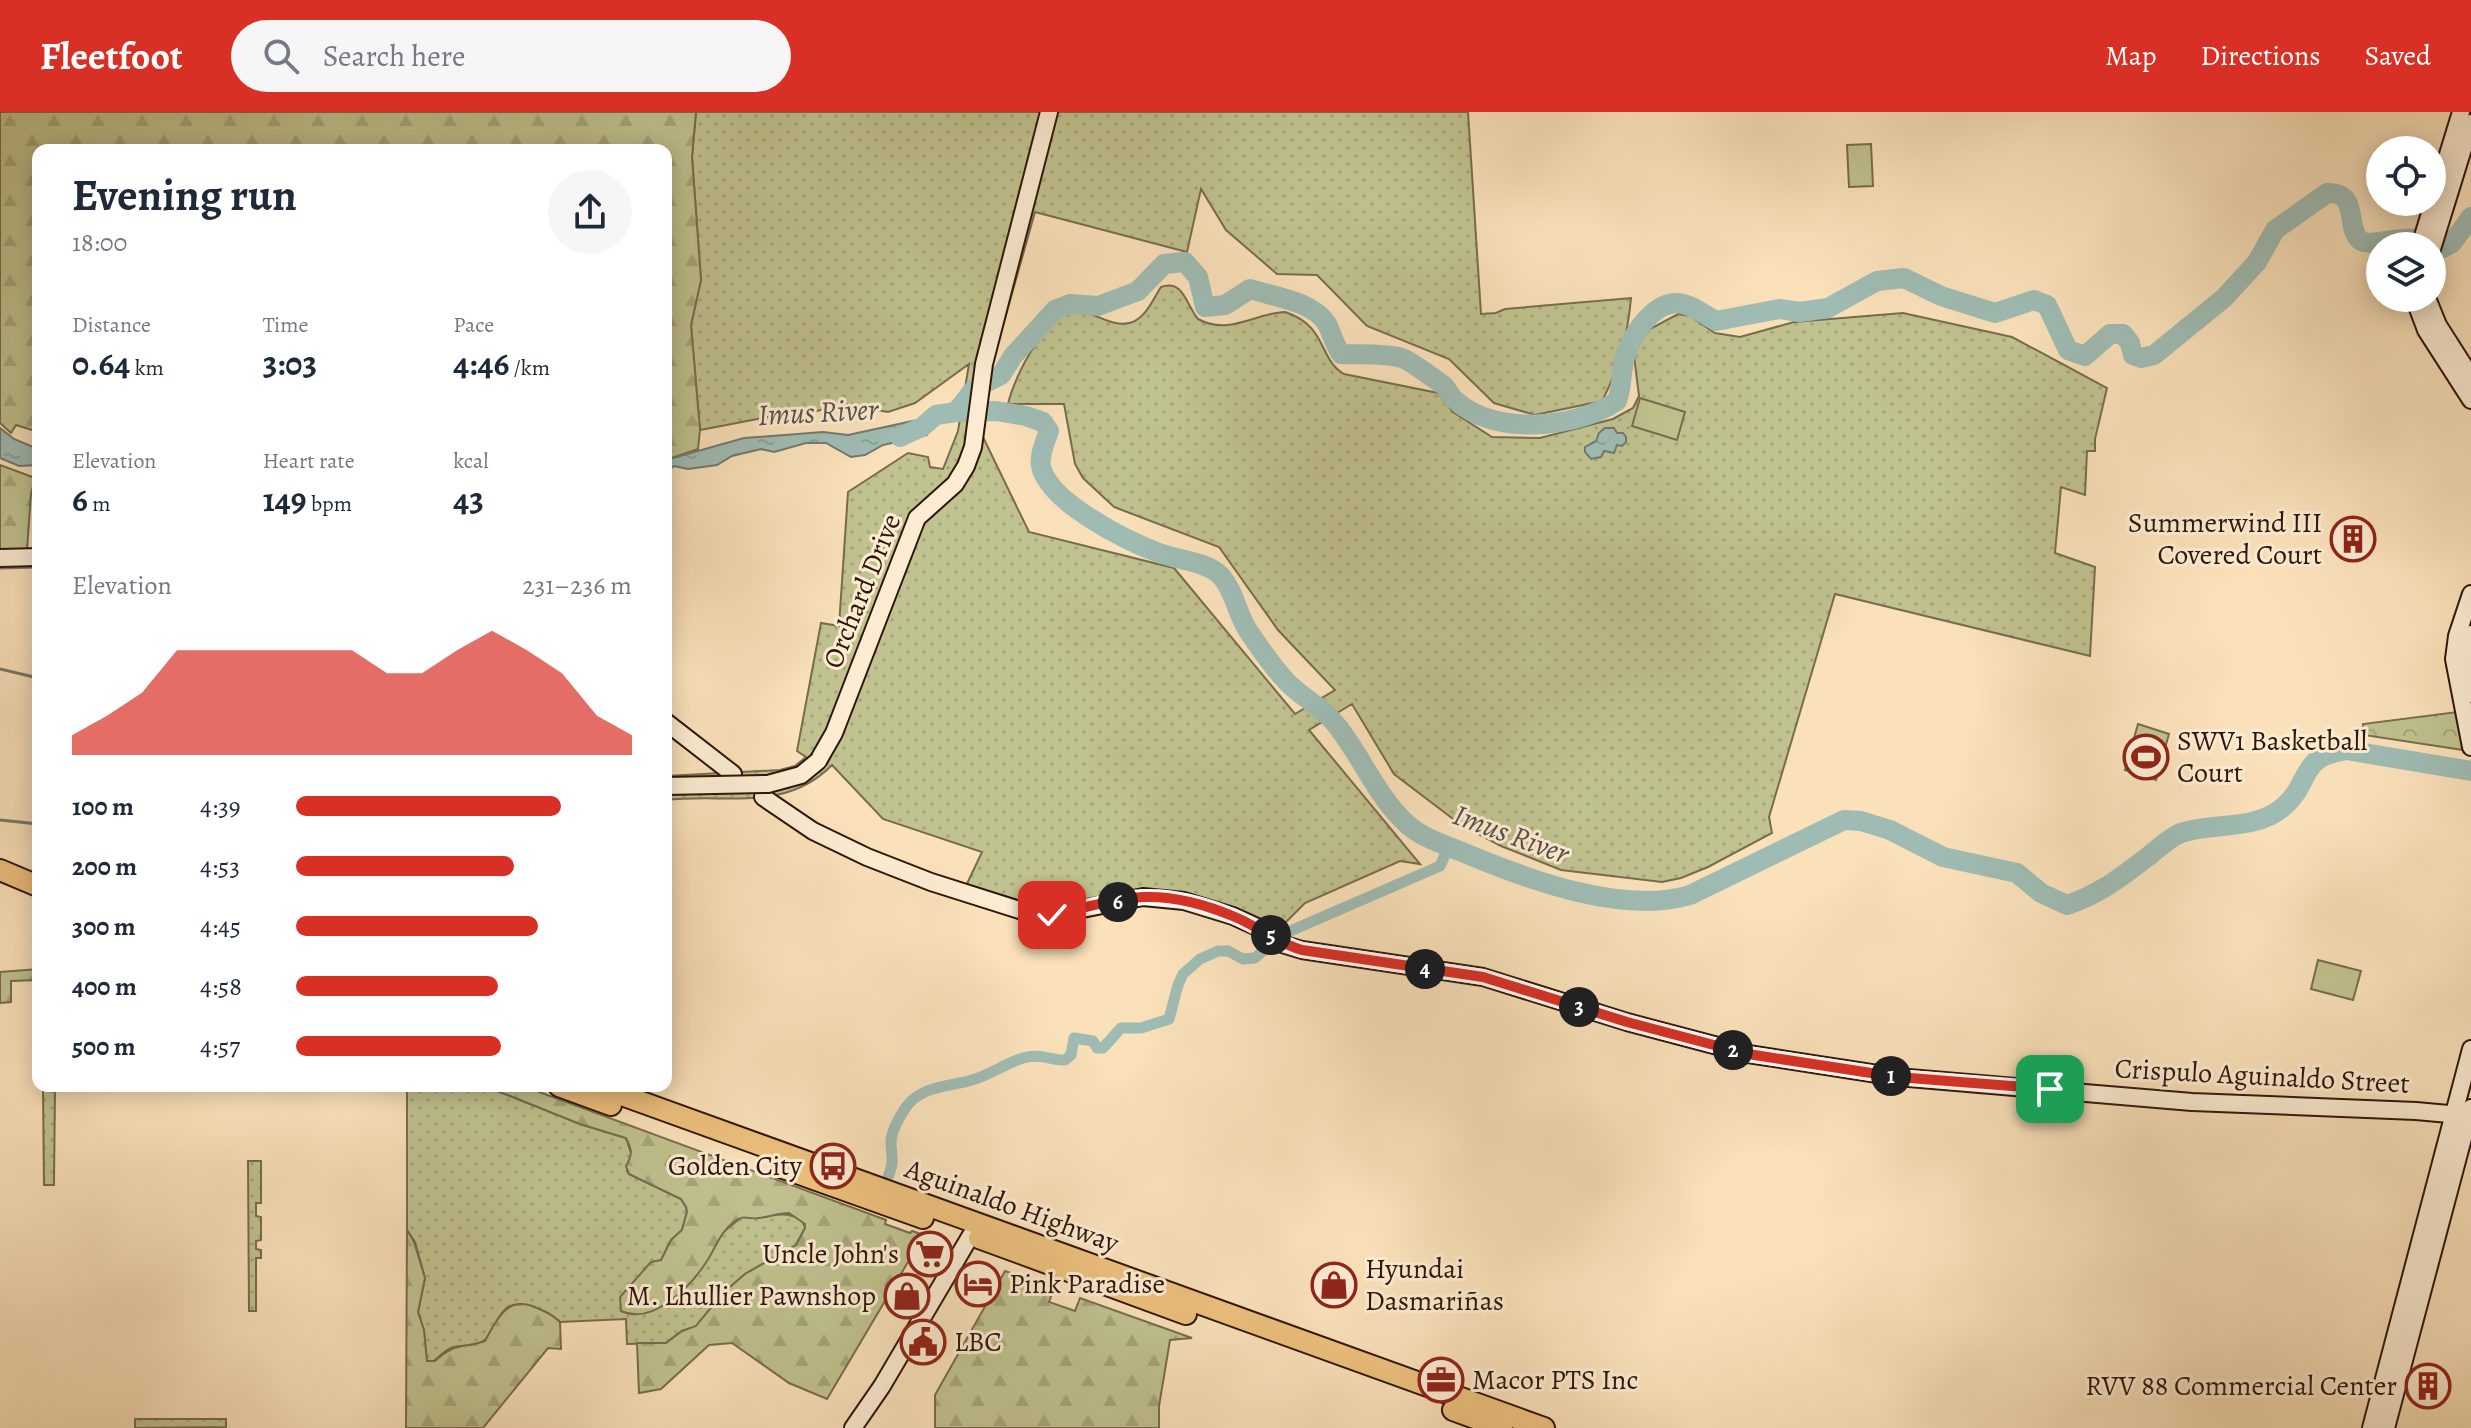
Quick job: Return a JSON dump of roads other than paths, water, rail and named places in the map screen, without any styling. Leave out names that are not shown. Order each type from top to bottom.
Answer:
[{"type":"highway","points":[[0,870],[32,883]]},
{"type":"highway","points":[[0,884],[32,896]]},
{"type":"highway","name":"Aguinaldo Highway","points":[[576,1092],[971,1235],[1544,1428]]},
{"type":"highway","name":"Aguinaldo Highway","points":[[613,1092],[1247,1328],[1502,1428]]},
{"type":"street","name":"Orchard Drive","points":[[672,786],[768,784],[801,775],[818,761],[834,733],[917,518],[955,484],[973,447],[984,364],[1049,112]]},
{"type":"street","points":[[2432,232],[2461,112]]},
{"type":"street","points":[[2428,232],[2471,123]]},
{"type":"street","points":[[2419,312],[2426,330],[2471,400]]},
{"type":"street","points":[[2433,312],[2471,377]]},
{"type":"street","points":[[0,558],[32,557]]},
{"type":"street","points":[[2471,594],[2457,636],[2454,659],[2471,747]]},
{"type":"street","points":[[2471,634],[2465,660],[2471,694]]},
{"type":"street","points":[[672,727],[733,774]]},
{"type":"street","name":"Crispulo Aguinaldo Street","points":[[763,797],[813,831],[867,857],[931,882],[1032,914],[1052,915],[1143,897],[1184,901],[1233,916],[1268,932],[1282,944],[1302,950],[1483,977],[1627,1022],[1735,1050],[1897,1077],[2192,1102],[2467,1113]]},
{"type":"street","points":[[2386,1428],[2467,1113],[2471,1049]]},
{"type":"street","points":[[2371,1428],[2467,1113]]},
{"type":"street","points":[[853,1428],[882,1386],[971,1235]]},
{"type":"water","points":[[922,419],[927,435],[883,445],[865,455],[851,457],[826,443],[806,443],[774,452],[761,449],[732,456],[717,465],[672,468],[672,458],[744,438],[823,432],[848,435]]},
{"type":"water","points":[[0,428],[14,439],[32,446],[32,465],[19,466],[0,458]]},
{"type":"water","points":[[1605,428],[1614,428],[1617,433],[1623,433],[1626,442],[1622,446],[1617,445],[1614,453],[1604,451],[1601,457],[1591,459],[1585,447],[1596,441]]},
{"type":"waterway","points":[[956,412],[975,388],[1001,375],[1013,356],[1055,310],[1070,304],[1098,306],[1138,291],[1164,264],[1185,262],[1198,277],[1205,307],[1225,305],[1250,289],[1292,301],[1321,316],[1341,354],[1402,358],[1443,385],[1453,398],[1471,412],[1512,424],[1535,424],[1579,418],[1617,401],[1625,357],[1637,331],[1658,309],[1675,303],[1691,307],[1716,321],[1779,309],[1800,312],[1828,308],[1877,281],[1904,278],[1941,296],[1995,313],[2034,300],[2047,305],[2068,350],[2085,356],[2110,334],[2123,334],[2130,343],[2133,355],[2141,358],[2154,355],[2224,298],[2257,262],[2275,230],[2327,193],[2344,198],[2356,235],[2366,242]]},
{"type":"waterway","points":[[2446,246],[2452,243],[2471,217]]},
{"type":"waterway","name":"Imus River","points":[[900,437],[922,427],[936,415],[956,412],[996,411],[1043,422],[1049,431],[1041,466],[1058,493],[1091,518],[1128,539],[1159,553],[1208,567],[1221,576],[1246,628],[1268,660],[1288,683],[1333,721],[1379,790],[1408,825],[1429,838],[1492,864],[1577,892],[1636,901],[1690,895],[1844,820],[1861,821],[1890,830],[1943,857],[2017,873],[2041,893],[2067,905],[2111,884],[2177,835],[2246,823],[2271,815],[2291,799],[2312,765],[2330,754],[2346,750],[2471,771]]},
{"type":"waterway","points":[[0,568],[32,567]]},
{"type":"waterway","points":[[0,669],[32,677]]},
{"type":"waterway","points":[[0,820],[32,823]]},
{"type":"waterway","points":[[888,1177],[895,1128],[906,1107],[920,1094],[979,1078],[1023,1058],[1039,1056],[1065,1060],[1071,1055],[1074,1038],[1093,1041],[1097,1048],[1103,1048],[1121,1028],[1141,1028],[1169,1019],[1183,974],[1200,959],[1218,951],[1228,951],[1243,959],[1255,958],[1281,935],[1440,866],[1449,846]]},
{"type":"place","name":"Summerwind III Covered Court","points":[[2353,539]]},
{"type":"place","name":"SWV1 Basketball Court","points":[[2146,757]]},
{"type":"place","name":"Golden City","points":[[833,1166]]},
{"type":"place","name":"Uncle John's","points":[[930,1254]]},
{"type":"place","name":"Pink Paradise","points":[[978,1284]]},
{"type":"place","name":"Hyundai Dasmariñas","points":[[1334,1285]]},
{"type":"place","name":"M. Lhullier Pawnshop","points":[[907,1296]]},
{"type":"place","name":"LBC","points":[[923,1342]]},
{"type":"place","name":"Macor PTS Inc","points":[[1441,1380]]},
{"type":"place","name":"RVV 88 Commercial Center","points":[[2428,1386]]}]
